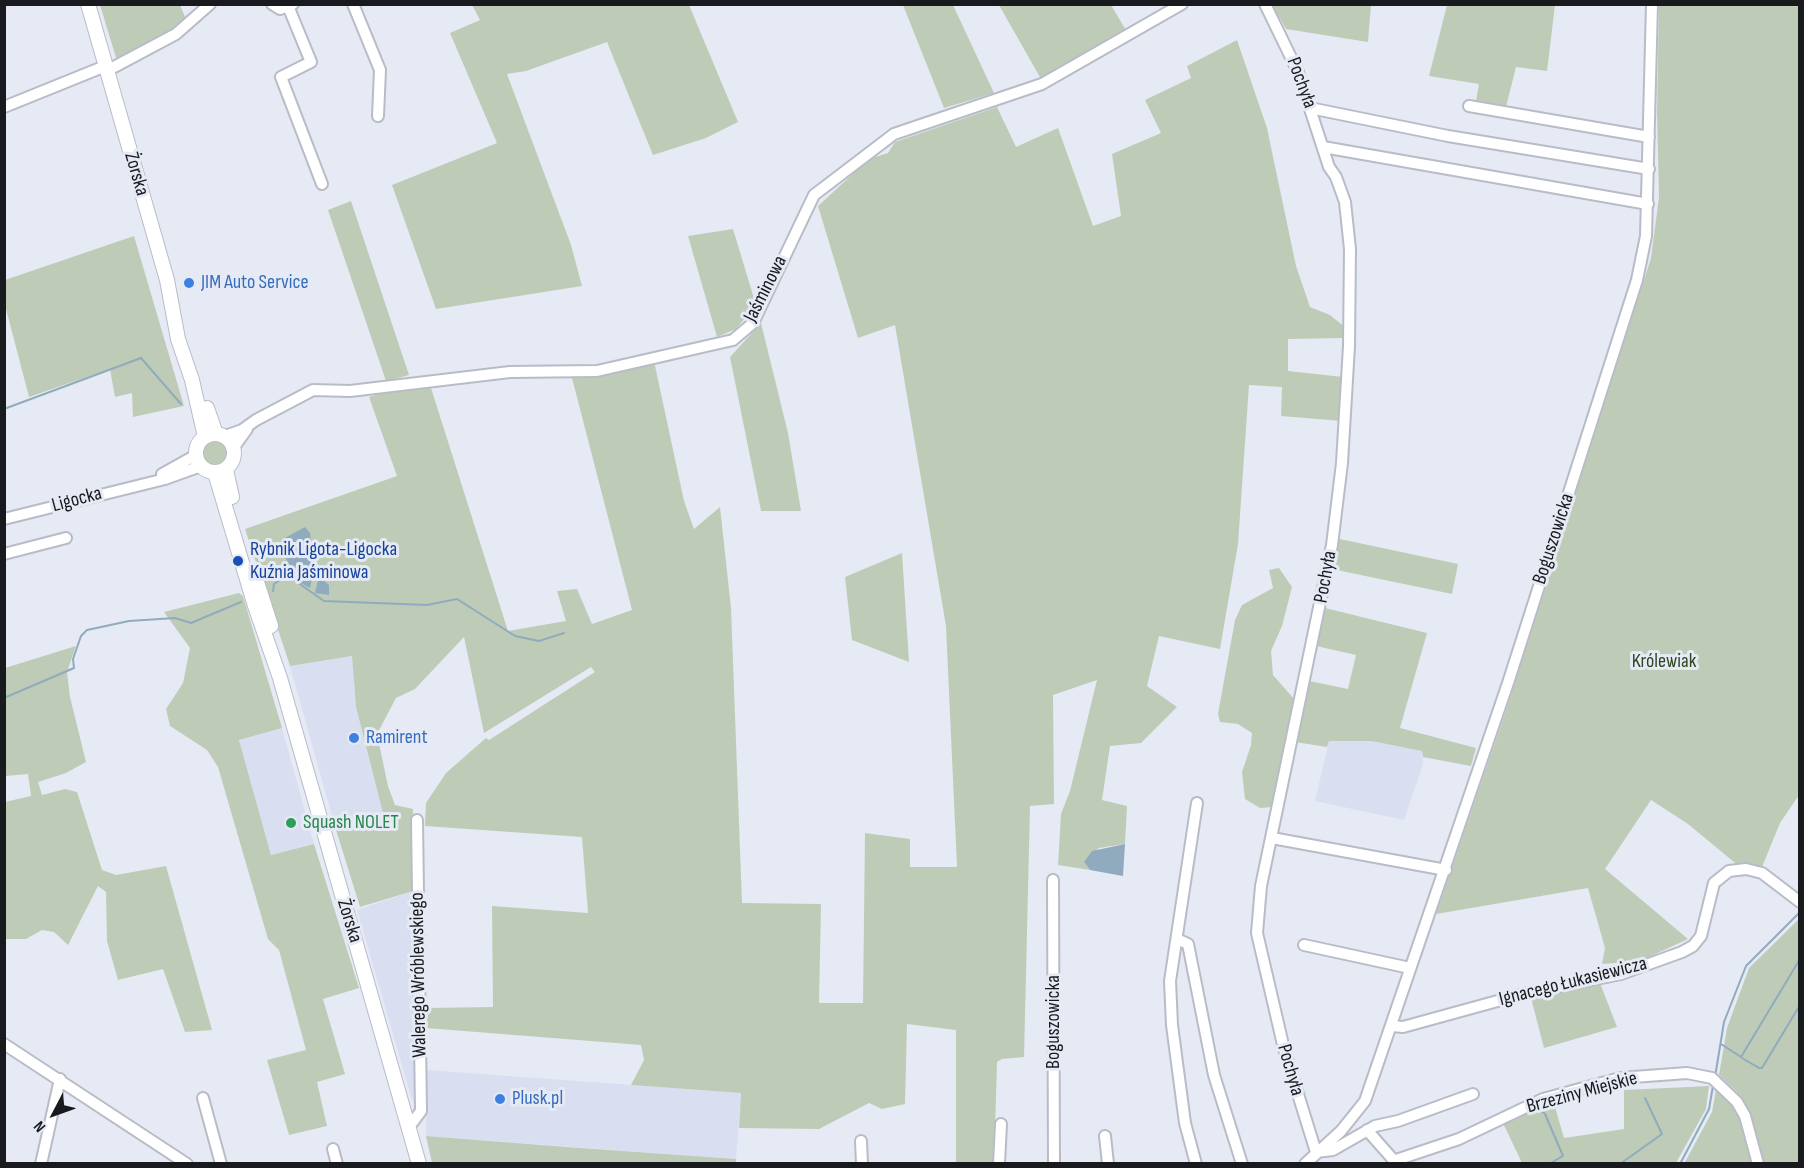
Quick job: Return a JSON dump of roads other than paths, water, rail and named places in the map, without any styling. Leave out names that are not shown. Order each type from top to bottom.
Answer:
[{"type":"main road","name":"Żorska","points":[[88,4],[167,280],[181,312],[220,439]]},
{"type":"main road","points":[[220,439],[233,462],[220,471],[198,461],[198,445],[220,439]]},
{"type":"main road","name":"Żorska","points":[[220,471],[276,644],[280,678],[419,1164]]},
{"type":"street","points":[[4,107],[114,66],[176,34],[210,4]]},
{"type":"street","points":[[272,4],[280,9],[291,5],[311,62],[281,77],[322,184]]},
{"type":"street","points":[[353,4],[380,70],[378,116]]},
{"type":"street","name":"Jaśminowa","points":[[220,439],[313,390],[350,391],[510,372],[597,371],[733,340],[753,323],[814,195],[894,134],[1042,84],[1182,4]]},
{"type":"street","name":"Pochyła","points":[[1265,4],[1288,48],[1345,202],[1350,249],[1349,346],[1342,463],[1318,623],[1283,775],[1261,886],[1257,933],[1284,1048],[1316,1152]]},
{"type":"street","name":"Boguszowicka","points":[[1305,1164],[1341,1131],[1365,1101],[1446,870],[1636,280],[1646,236],[1648,204],[1652,4]]},
{"type":"street","points":[[1469,106],[1649,137]]},
{"type":"street","points":[[1310,108],[1448,135],[1649,169]]},
{"type":"street","points":[[1323,147],[1648,204]]},
{"type":"street","name":"Ligocka","points":[[4,519],[165,479],[198,461]]},
{"type":"street","points":[[4,554],[66,538]]},
{"type":"street","points":[[1196,1164],[1185,1123],[1172,1025],[1170,981],[1197,803]]},
{"type":"street","name":"Walerego Wróblewskiego","points":[[409,1127],[421,1111],[417,819]]},
{"type":"street","points":[[1272,838],[1446,870]]},
{"type":"street","name":"Ignacego Łukasiewicza","points":[[1392,1026],[1403,1027],[1523,994],[1621,974],[1682,952],[1693,946],[1701,936],[1714,883],[1729,871],[1746,869],[1762,873],[1800,902]]},
{"type":"street","name":"Boguszowicka","points":[[1053,880],[1054,1164]]},
{"type":"street","points":[[1176,939],[1188,944],[1214,1075],[1242,1164]]},
{"type":"street","points":[[1304,945],[1410,968]]},
{"type":"street","points":[[4,1044],[60,1078],[181,1162]]},
{"type":"street","name":"Brzeziny Miejskie","points":[[1396,1162],[1459,1139],[1543,1099],[1614,1080],[1687,1073],[1715,1079],[1742,1109],[1758,1164]]},
{"type":"street","points":[[41,1164],[60,1078]]},
{"type":"street","points":[[1316,1152],[1333,1150],[1367,1130],[1473,1094]]},
{"type":"street","points":[[203,1098],[221,1164]]},
{"type":"street","points":[[999,1164],[1001,1124]]},
{"type":"street","points":[[1367,1130],[1396,1162]]},
{"type":"street","points":[[1105,1136],[1108,1164]]},
{"type":"street","points":[[861,1141],[862,1164]]},
{"type":"street","points":[[333,1149],[337,1164]]},
{"type":"waterway","points":[[4,409],[141,358],[181,404]]},
{"type":"waterway","points":[[273,591],[274,584],[287,575],[324,601],[427,605],[457,599],[515,636],[539,641],[564,633]]},
{"type":"waterway","points":[[4,698],[74,668],[73,659],[81,636],[87,630],[129,621],[175,618],[191,623],[241,602]]},
{"type":"waterway","points":[[1715,1077],[1724,1022],[1746,966],[1800,912]]},
{"type":"waterway","points":[[1721,1044],[1741,1057],[1800,959]]},
{"type":"waterway","points":[[1742,1058],[1762,1068],[1800,1005]]},
{"type":"waterway","points":[[1680,1164],[1709,1109],[1713,1086]]},
{"type":"waterway","points":[[1620,1164],[1662,1134],[1645,1098]]},
{"type":"waterway","points":[[1537,1107],[1545,1114],[1563,1156],[1549,1164]]},
{"type":"place","name":"JIM Auto Service","points":[[189,283]]},
{"type":"place","name":"Rybnik Ligota-Ligocka Kuźnia Jaśminowa","points":[[238,561]]},
{"type":"place","name":"Ramirent","points":[[354,738]]},
{"type":"place","name":"Squash NOLET","points":[[291,823]]},
{"type":"place","name":"Plusk.pl","points":[[500,1099]]},
{"type":"park label","name":"Królewiak","points":[[1664,662]]}]
